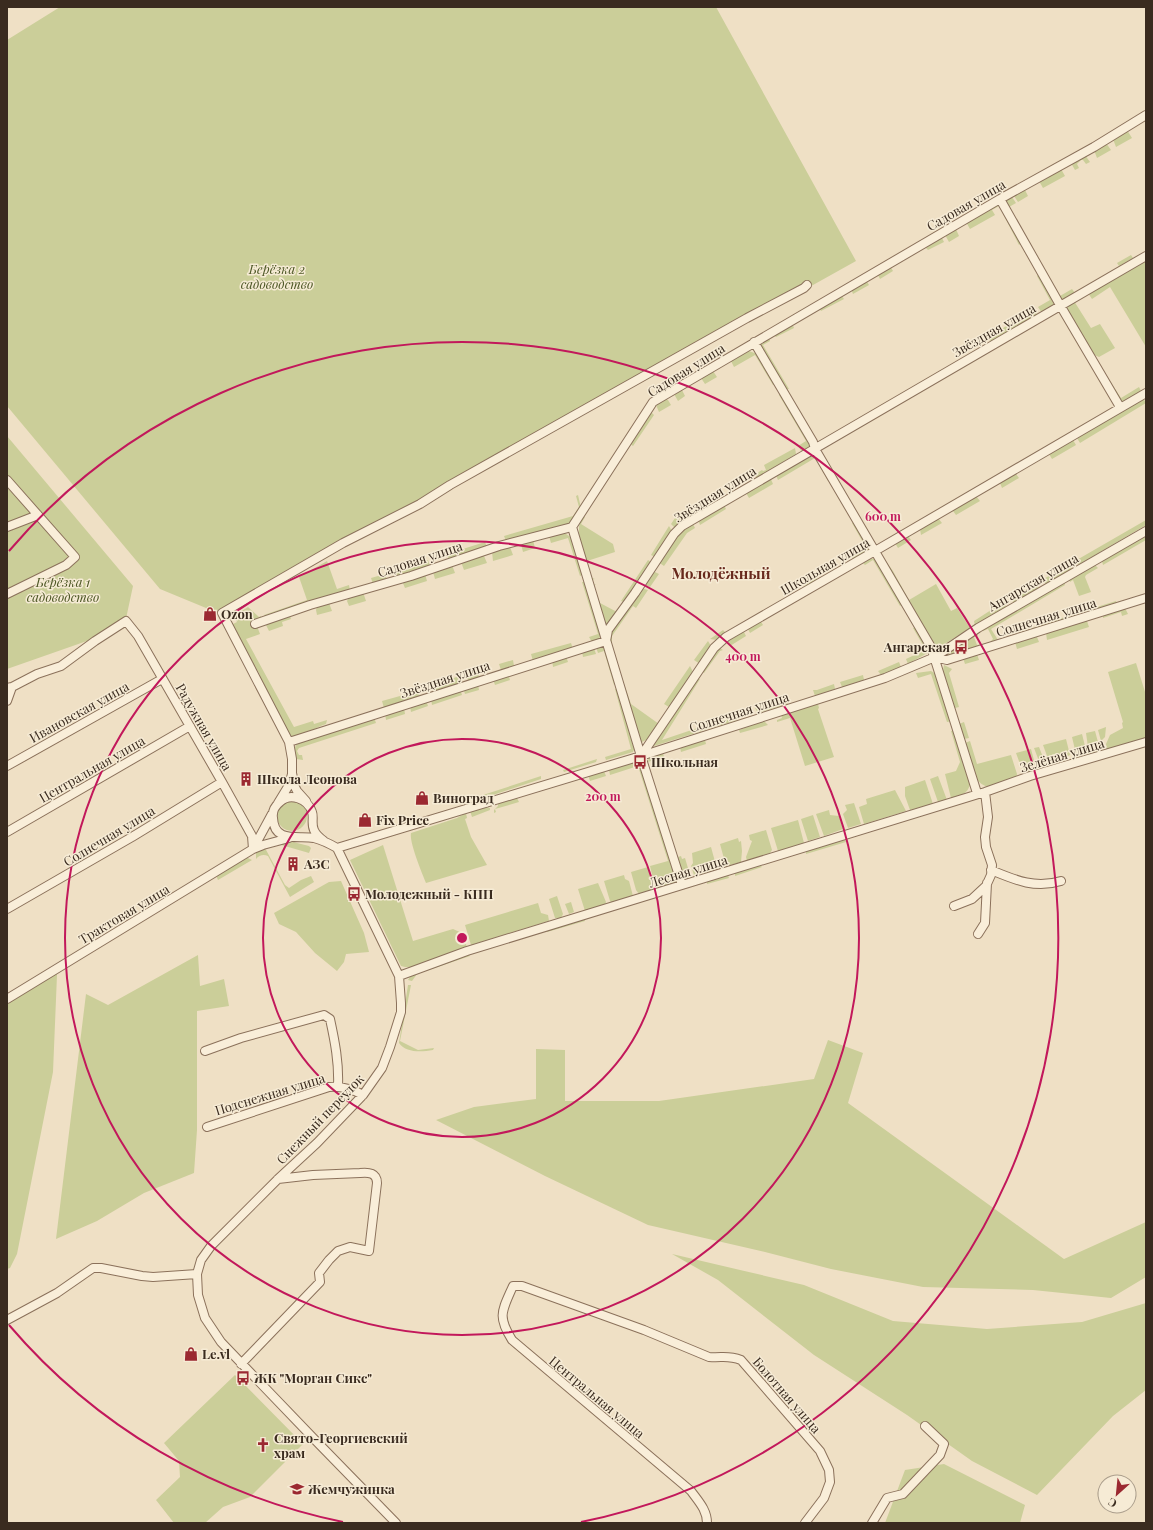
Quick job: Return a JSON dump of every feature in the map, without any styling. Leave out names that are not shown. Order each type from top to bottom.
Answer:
[{"type":"street","name":"Садовая улица","points":[[255,624],[310,605],[411,576],[499,546],[572,527],[653,402],[1000,199],[1094,147],[1146,115]]},
{"type":"street","points":[[1000,199],[1120,407]]},
{"type":"street","name":"Звёздная улица","points":[[289,742],[606,641],[608,630],[636,593],[674,534],[682,526],[1146,256]]},
{"type":"street","points":[[253,849],[289,785],[292,773],[292,759],[289,742],[222,613],[343,543],[420,504],[450,485],[807,285]]},
{"type":"street","points":[[754,342],[931,647],[935,657],[988,817],[985,842],[992,865],[991,875],[986,886],[972,899],[954,906]]},
{"type":"street","name":"Школьная улица","points":[[641,756],[719,642],[726,636],[875,551],[1146,392]]},
{"type":"street","points":[[7,480],[75,557],[66,565],[7,594]]},
{"type":"street","points":[[7,527],[38,515]]},
{"type":"street","points":[[572,527],[641,756],[682,885]]},
{"type":"street","name":"Ангарская улица","points":[[935,657],[978,628],[1146,531]]},
{"type":"street","name":"Солнечная улица","points":[[337,848],[641,756],[885,678],[935,657],[947,660],[1146,598]]},
{"type":"street","name":"Радужная улица","points":[[10,687],[37,674],[61,666],[94,641],[126,621],[138,636],[222,782],[252,836],[253,849]]},
{"type":"street","name":"Ивановская улица","points":[[7,766],[162,679]]},
{"type":"street","points":[[7,701],[10,687]]},
{"type":"street","name":"Центральная улица","points":[[7,832],[190,726]]},
{"type":"street","name":"Зелёная улица","points":[[981,793],[1030,776],[1146,742]]},
{"type":"street","points":[[292,773],[297,791],[306,802],[312,813],[313,828],[317,836],[337,848]]},
{"type":"street","name":"Солнечная улица","points":[[7,909],[132,837],[222,782]]},
{"type":"street","name":"Лесная улица","points":[[399,976],[467,951],[981,793]]},
{"type":"street","points":[[306,802],[296,797],[281,801],[274,811],[273,822],[276,830],[282,835],[314,838],[324,841]]},
{"type":"street","points":[[293,837],[305,834],[313,821]]},
{"type":"street","name":"Трактовая улица","points":[[7,999],[253,849],[293,837]]},
{"type":"street","name":"Снежный переулок","points":[[197,1274],[201,1260],[211,1246],[278,1179],[317,1143],[363,1095],[382,1068],[390,1047],[400,1012],[401,1003],[399,976],[337,848]]},
{"type":"street","points":[[992,870],[1026,884],[1052,884],[1061,881]]},
{"type":"street","points":[[978,934],[985,923],[987,882]]},
{"type":"street","points":[[205,1051],[241,1038],[324,1015],[330,1019],[334,1036],[339,1066],[338,1086]]},
{"type":"street","name":"Подснежная улица","points":[[207,1126],[329,1087],[338,1086],[354,1090],[363,1095]]},
{"type":"street","points":[[241,1364],[320,1282],[319,1273],[338,1251],[350,1247],[369,1251],[377,1183],[377,1178],[374,1175],[368,1172],[360,1172],[278,1179]]},
{"type":"street","points":[[7,1320],[57,1293],[93,1268],[153,1277],[197,1274],[198,1295],[205,1318],[221,1342],[396,1523]]},
{"type":"street","name":"Центральная улица","points":[[522,1286],[513,1286],[504,1308],[502,1320],[504,1327],[512,1340],[691,1492],[703,1507],[707,1515],[707,1523]]},
{"type":"street","name":"Болотная улица","points":[[522,1286],[644,1330],[709,1357],[731,1356],[741,1360],[820,1450],[829,1470],[830,1482],[824,1498],[805,1523]]},
{"type":"street","points":[[872,1523],[888,1498],[902,1494],[940,1455],[944,1444],[926,1426]]},
{"type":"street","points":[[383,1523],[389,1517]]},
{"type":"green space","name":"Берёзка 2 садоводство","points":[[60,7],[716,7],[856,261],[223,615],[160,589],[7,406],[7,40]]},
{"type":"green space","points":[[1127,130],[1132,138],[1116,147],[1113,139]]},
{"type":"green space","points":[[1106,143],[1111,150],[1097,158],[1094,150]]},
{"type":"green space","points":[[1085,155],[1090,162],[1086,164],[1083,160],[1081,160],[1077,164],[1079,168],[1075,170],[1071,163]]},
{"type":"green space","points":[[1061,169],[1065,176],[1043,188],[1039,181]]},
{"type":"green space","points":[[1025,190],[1028,196],[1018,202],[1014,196]]},
{"type":"green space","points":[[1012,197],[1016,203],[1009,207],[1009,209],[1060,296],[1072,289],[1075,293],[1063,300],[1061,300],[1005,203],[1006,200]]},
{"type":"green space","points":[[1000,204],[1022,243],[1019,245],[999,206],[992,210],[995,215],[970,229],[966,222],[992,206]]},
{"type":"green space","points":[[955,227],[959,236],[949,242],[944,233]]},
{"type":"green space","points":[[941,236],[944,242],[928,250],[926,248],[927,244]]},
{"type":"green space","points":[[1131,255],[1133,258],[1119,266],[1117,263]]},
{"type":"green space","points":[[1146,259],[1146,347],[1110,287],[1092,299],[1088,293]]},
{"type":"green space","points":[[890,266],[893,271],[880,279],[878,275]]},
{"type":"green space","points":[[1039,274],[1056,305],[1042,313],[1038,307],[1050,300],[1037,276]]},
{"type":"green space","points":[[866,280],[869,285],[853,294],[851,289]]},
{"type":"green space","points":[[841,295],[844,299],[821,311],[819,308]]},
{"type":"green space","points":[[1074,301],[1091,328],[1100,324],[1115,348],[1099,357],[1092,354],[1066,311],[1066,307]]},
{"type":"green space","points":[[1032,310],[1039,315],[992,342],[987,338]]},
{"type":"green space","points":[[792,323],[794,328],[776,337],[773,334]]},
{"type":"green space","points":[[769,338],[770,341],[763,345],[789,389],[785,389],[760,346],[760,344]]},
{"type":"green space","points":[[749,351],[757,354],[776,384],[773,385],[755,355],[734,367],[731,361]]},
{"type":"green space","points":[[1099,364],[1121,398],[1139,387],[1141,391],[1120,402]]},
{"type":"green space","points":[[713,371],[717,377],[705,384],[701,378]]},
{"type":"green space","points":[[682,390],[685,396],[678,401],[674,394]]},
{"type":"green space","points":[[781,394],[811,443],[808,449],[802,452],[798,446],[806,441],[779,395]]},
{"type":"green space","points":[[1143,398],[1146,403],[1080,443],[1077,438]]},
{"type":"green space","points":[[666,399],[671,405],[659,412],[656,405]]},
{"type":"green space","points":[[651,412],[654,415],[633,446],[629,443]]},
{"type":"green space","name":"Берёзка 1 садоводство","points":[[7,436],[133,586],[124,628],[7,669]]},
{"type":"green space","points":[[1073,440],[1076,445],[1052,459],[1049,454]]},
{"type":"green space","points":[[795,448],[796,454],[757,478],[753,472],[755,470],[757,473],[762,470],[766,470],[764,465]]},
{"type":"green space","points":[[812,454],[815,455],[831,480],[828,481],[815,458],[778,480],[775,473]]},
{"type":"green space","points":[[1016,474],[1019,478],[1002,488],[1000,483]]},
{"type":"green space","points":[[770,477],[773,484],[749,498],[746,493]]},
{"type":"green space","points":[[722,490],[725,495],[716,500],[713,495]]},
{"type":"green space","points":[[578,495],[581,508],[572,522],[506,541],[504,536],[573,516],[579,507],[576,496]]},
{"type":"green space","points":[[976,496],[980,501],[956,515],[953,511],[948,513],[948,512]]},
{"type":"green space","points":[[703,501],[706,507],[675,528],[671,524],[677,515]]},
{"type":"green space","points":[[724,505],[726,509],[700,525],[698,519]]},
{"type":"green space","points":[[582,516],[585,517],[581,524],[613,544],[615,552],[587,561],[592,578],[595,579],[591,580],[581,548],[579,531]]},
{"type":"green space","points":[[938,518],[942,523],[921,535],[920,529]]},
{"type":"green space","points":[[1146,520],[1146,525],[1078,565],[1075,561]]},
{"type":"green space","points":[[692,522],[695,528],[687,533],[664,566],[658,562],[676,536]]},
{"type":"green space","points":[[852,523],[856,523],[869,549],[853,560],[850,555],[865,546]]},
{"type":"green space","points":[[669,526],[672,531],[655,557],[651,555]]},
{"type":"green space","points":[[561,533],[572,538],[584,574],[580,576],[568,538],[551,543],[549,536]]},
{"type":"green space","points":[[1146,535],[1146,540],[1103,565],[1102,561]]},
{"type":"green space","points":[[908,536],[911,540],[898,548],[895,543]]},
{"type":"green space","points":[[533,540],[535,548],[523,552],[521,544]]},
{"type":"green space","points":[[485,542],[487,547],[449,560],[447,554]]},
{"type":"green space","points":[[510,547],[513,555],[493,561],[492,552]]},
{"type":"green space","points":[[484,556],[487,563],[464,570],[461,562]]},
{"type":"green space","points":[[882,556],[893,571],[909,600],[936,584],[951,611],[957,608],[970,628],[936,648]]},
{"type":"green space","points":[[869,558],[876,559],[903,604],[900,606],[873,560],[865,565],[862,562]]},
{"type":"green space","points":[[428,560],[430,566],[396,577],[394,571]]},
{"type":"green space","points":[[648,560],[651,562],[624,602],[621,601]]},
{"type":"green space","points":[[327,561],[337,589],[349,585],[350,591],[265,618],[264,615],[307,600],[299,577]]},
{"type":"green space","points":[[1069,564],[1072,569],[1046,584],[1042,580]]},
{"type":"green space","points":[[452,565],[455,573],[435,579],[433,572]]},
{"type":"green space","points":[[1095,565],[1098,568],[1085,577],[1091,592],[1079,596],[1073,580],[1070,582],[1069,579]]},
{"type":"green space","points":[[653,571],[659,574],[650,587],[643,584]]},
{"type":"green space","points":[[385,574],[387,580],[373,584],[371,578]]},
{"type":"green space","points":[[425,574],[427,581],[405,588],[402,581]]},
{"type":"green space","points":[[815,575],[818,580],[805,587],[803,583]]},
{"type":"green space","points":[[582,582],[586,582],[601,635],[599,639],[592,642],[589,637],[598,634]]},
{"type":"green space","points":[[1064,582],[1065,585],[991,629],[998,640],[1079,612],[1081,616],[989,643],[993,639],[988,629],[982,630]]},
{"type":"green space","points":[[1037,583],[1038,589],[1014,603],[1010,598]]},
{"type":"green space","points":[[596,584],[594,586],[600,603],[617,612],[605,626],[592,585]]},
{"type":"green space","points":[[641,588],[648,590],[636,608],[633,606],[612,636],[612,649],[631,704],[659,724],[650,738],[640,743],[610,644],[611,630]]},
{"type":"green space","points":[[363,592],[366,601],[349,606],[347,601],[349,597]]},
{"type":"green space","points":[[1005,601],[1006,607],[975,626],[974,621]]},
{"type":"green space","points":[[1116,601],[1117,605],[1086,615],[1084,611]]},
{"type":"green space","points":[[329,603],[332,611],[317,615],[317,607]]},
{"type":"green space","points":[[248,607],[259,617],[261,616],[261,619],[257,626],[260,634],[246,639],[294,727],[313,721],[314,724],[327,720],[326,724],[302,735],[293,737],[289,736],[264,690],[259,673],[243,648],[230,621],[230,618],[233,624],[237,622],[234,616]]},
{"type":"green space","points":[[1125,608],[1128,614],[1122,616],[1121,612],[1103,618],[1103,615]]},
{"type":"green space","points":[[290,616],[291,619],[282,622],[283,626],[269,631],[266,625],[267,622]]},
{"type":"green space","points":[[760,620],[763,625],[750,633],[747,627]]},
{"type":"green space","points":[[1087,621],[1089,627],[1047,640],[1046,633]]},
{"type":"green space","points":[[916,627],[929,652],[908,664],[906,659],[923,651],[924,647],[913,628]]},
{"type":"green space","points":[[723,630],[726,633],[717,640],[710,639]]},
{"type":"green space","points":[[743,630],[746,636],[730,646],[727,640]]},
{"type":"green space","points":[[977,633],[978,636],[974,637],[977,645],[982,644],[984,646],[948,656],[946,655],[946,653]]},
{"type":"green space","points":[[1037,637],[1039,642],[1017,649],[1015,642]]},
{"type":"green space","points":[[708,641],[711,646],[700,664],[694,660]]},
{"type":"green space","points":[[571,643],[573,649],[533,661],[531,654]]},
{"type":"green space","points":[[605,646],[616,683],[614,685],[604,651],[598,653],[596,647]]},
{"type":"green space","points":[[718,647],[723,650],[720,651],[704,673],[701,671]]},
{"type":"green space","points":[[594,648],[596,654],[583,657],[582,652]]},
{"type":"green space","points":[[977,654],[979,660],[965,664],[963,658]]},
{"type":"green space","points":[[566,656],[568,662],[553,667],[552,660]]},
{"type":"green space","points":[[513,660],[514,666],[501,670],[499,664]]},
{"type":"green space","points":[[899,662],[901,667],[881,675],[878,671]]},
{"type":"green space","points":[[1136,663],[1146,695],[1146,739],[1107,751],[1106,744],[1110,735],[1123,728],[1123,722],[1108,672]]},
{"type":"green space","points":[[944,665],[952,669],[949,673],[959,707],[955,708],[943,671]]},
{"type":"green space","points":[[690,666],[693,672],[669,707],[664,704]]},
{"type":"green space","points":[[477,671],[479,677],[468,680],[466,674]]},
{"type":"green space","points":[[931,671],[936,674],[952,721],[947,722],[931,674],[918,678],[916,673]]},
{"type":"green space","points":[[508,674],[510,680],[495,685],[493,679]]},
{"type":"green space","points":[[863,675],[864,680],[842,687],[840,682]]},
{"type":"green space","points":[[459,676],[461,683],[435,691],[433,686]]},
{"type":"green space","points":[[696,679],[700,679],[662,740],[736,715],[737,720],[654,746],[654,743]]},
{"type":"green space","points":[[478,684],[479,690],[465,694],[464,691],[461,692],[462,695],[432,705],[431,699]]},
{"type":"green space","points":[[834,684],[835,689],[815,696],[813,690]]},
{"type":"green space","points":[[615,689],[618,689],[635,748],[633,752],[606,760],[605,757],[631,749]]},
{"type":"green space","points":[[418,691],[420,697],[384,708],[382,701]]},
{"type":"green space","points":[[784,699],[788,704],[758,713],[755,708]]},
{"type":"green space","points":[[426,700],[428,706],[411,712],[410,706]]},
{"type":"green space","points":[[818,704],[818,709],[834,757],[805,766],[790,718],[777,722],[777,720],[782,718],[781,715]]},
{"type":"green space","points":[[404,708],[405,714],[386,720],[385,713]]},
{"type":"green space","points":[[374,717],[376,723],[299,748],[297,751],[299,755],[302,755],[303,760],[296,759],[295,746],[299,743]]},
{"type":"green space","points":[[764,721],[768,725],[740,733],[739,730]]},
{"type":"green space","points":[[964,722],[969,738],[964,739],[959,724]]},
{"type":"green space","points":[[1106,727],[1105,737],[1101,741],[1098,730]]},
{"type":"green space","points":[[955,730],[970,784],[965,792],[951,798],[945,774],[956,771],[960,762],[951,731]]},
{"type":"green space","points":[[1095,731],[1101,753],[1087,757],[1086,754],[1088,747],[1086,733]]},
{"type":"green space","points":[[1082,734],[1085,746],[1081,757],[1077,758],[1072,737]]},
{"type":"green space","points":[[1066,739],[1070,755],[1066,757],[1067,762],[1052,766],[1043,745]]},
{"type":"green space","points":[[705,740],[706,744],[681,752],[680,747]]},
{"type":"green space","points":[[970,741],[977,764],[1011,755],[1017,774],[1016,778],[989,787],[985,786],[975,778],[965,743]]},
{"type":"green space","points":[[1039,747],[1046,765],[1046,768],[1042,769],[1034,748]]},
{"type":"green space","points":[[1031,749],[1035,764],[1035,771],[1024,775],[1016,753]]},
{"type":"green space","points":[[663,753],[664,757],[648,762],[649,757]]},
{"type":"green space","points":[[597,759],[596,762],[564,772],[563,770]]},
{"type":"green space","points":[[634,762],[640,766],[677,880],[675,884],[658,889],[655,886],[650,866],[668,861],[638,766],[610,775],[609,770]]},
{"type":"green space","points":[[604,771],[606,776],[590,781],[588,775]]},
{"type":"green space","points":[[541,776],[541,779],[484,798],[483,795]]},
{"type":"green space","points":[[938,776],[947,800],[938,802],[930,779]]},
{"type":"green space","points":[[925,780],[933,804],[910,810],[905,796],[905,787]]},
{"type":"green space","points":[[895,790],[906,811],[864,824],[859,807],[867,804],[866,799]]},
{"type":"green space","points":[[515,797],[519,802],[495,809],[498,806],[498,803]]},
{"type":"green space","points":[[292,801],[303,805],[307,816],[303,827],[292,831],[281,827],[277,816],[281,805]]},
{"type":"green space","points":[[854,803],[861,824],[848,828],[843,814],[847,810],[845,805]]},
{"type":"green space","points":[[486,807],[490,808],[490,810],[472,817],[470,811]]},
{"type":"green space","points":[[829,810],[830,815],[839,816],[843,829],[824,836],[816,814]]},
{"type":"green space","points":[[466,813],[467,818],[465,819],[471,837],[487,865],[426,883],[414,850],[411,833],[457,818]]},
{"type":"green space","points":[[813,815],[820,837],[808,841],[801,819]]},
{"type":"green space","points":[[798,820],[804,843],[778,851],[771,828]]},
{"type":"green space","points":[[766,830],[772,850],[770,853],[747,861],[746,857],[752,841],[750,840],[749,835]]},
{"type":"green space","points":[[844,837],[846,842],[806,854],[806,849]]},
{"type":"green space","points":[[738,838],[739,842],[741,841],[741,862],[726,866],[720,844]]},
{"type":"green space","points":[[293,842],[309,846],[311,848],[309,853],[278,844]]},
{"type":"green space","points":[[383,845],[413,941],[453,929],[462,933],[467,947],[414,967],[401,966],[350,860]]},
{"type":"green space","points":[[711,847],[717,869],[696,876],[694,875],[691,866],[693,863],[692,853]]},
{"type":"green space","points":[[265,848],[285,885],[289,888],[301,880],[311,876],[314,882],[290,897],[268,856],[262,855],[256,859],[256,853]]},
{"type":"green space","points":[[681,856],[682,859],[685,858],[690,875],[687,879],[683,877],[678,857]]},
{"type":"green space","points":[[246,857],[252,860],[218,880],[215,873]]},
{"type":"green space","points":[[759,864],[762,867],[735,876],[735,872]]},
{"type":"green space","points":[[648,867],[652,890],[639,894],[636,890],[631,872]]},
{"type":"green space","points":[[624,875],[625,879],[629,881],[633,896],[612,903],[604,881]]},
{"type":"green space","points":[[728,875],[729,878],[707,884],[707,879]]},
{"type":"green space","points":[[341,881],[364,933],[369,952],[346,954],[344,962],[337,971],[315,953],[296,932],[279,924],[274,913],[329,882]]},
{"type":"green space","points":[[598,883],[606,902],[605,905],[585,911],[578,889]]},
{"type":"green space","points":[[557,896],[563,914],[561,918],[555,918],[549,899]]},
{"type":"green space","points":[[571,902],[574,912],[569,914],[565,904]]},
{"type":"green space","points":[[538,903],[541,913],[548,915],[549,921],[471,945],[465,925]]},
{"type":"green space","points":[[584,918],[585,921],[547,932],[546,929]]},
{"type":"green space","points":[[468,953],[470,956],[417,974],[412,981],[408,980],[411,975]]},
{"type":"green space","points":[[198,955],[200,986],[224,979],[229,1006],[197,1011],[197,1130],[194,1173],[144,1193],[97,1221],[56,1239],[86,994],[108,1005]]},
{"type":"green space","points":[[56,970],[53,1072],[17,1254],[10,1268],[7,1269],[7,1000]]},
{"type":"green space","points":[[408,985],[411,985],[400,1041],[418,1050],[434,1048],[433,1050],[419,1051],[410,1050],[406,1049],[399,1043]]},
{"type":"green space","points":[[828,1040],[863,1053],[848,1103],[1064,1259],[1146,1222],[1146,1277],[1111,1298],[1033,1290],[923,1287],[831,1269],[648,1225],[545,1176],[436,1120],[474,1107],[536,1099],[536,1049],[565,1050],[565,1101],[659,1101],[814,1079]]},
{"type":"green space","points":[[672,1254],[804,1285],[893,1321],[987,1329],[1082,1322],[1146,1303],[1146,1390],[1113,1416],[1037,1495],[972,1461],[907,1415],[814,1355],[718,1280]]},
{"type":"green space","points":[[235,1375],[303,1444],[250,1497],[223,1507],[205,1523],[174,1523],[156,1500],[180,1477],[179,1461],[164,1443]]},
{"type":"green space","points":[[944,1464],[1025,1505],[1020,1523],[885,1523],[905,1470]]},
{"type":"place","name":"Ozon","points":[[210,614]]},
{"type":"place","name":"Ангарская","points":[[961,647]]},
{"type":"place","name":"Школьная","points":[[640,762]]},
{"type":"place","name":"Школа Леонова","points":[[246,779]]},
{"type":"place","name":"Виноград","points":[[422,798]]},
{"type":"place","name":"Fix Price","points":[[365,820]]},
{"type":"place","name":"АЗС","points":[[293,864]]},
{"type":"place","name":"Молодежный - КПП","points":[[354,894]]},
{"type":"place","name":"Le.vl","points":[[191,1354]]},
{"type":"place","name":"ЖК \"Морган Сикс\"","points":[[243,1378]]},
{"type":"place","name":"Свято-Георгиевский храм","points":[[263,1445]]},
{"type":"place","name":"Жемчужинка","points":[[297,1489]]},
{"type":"district","name":"Молодёжный","points":[[721,574]]}]
